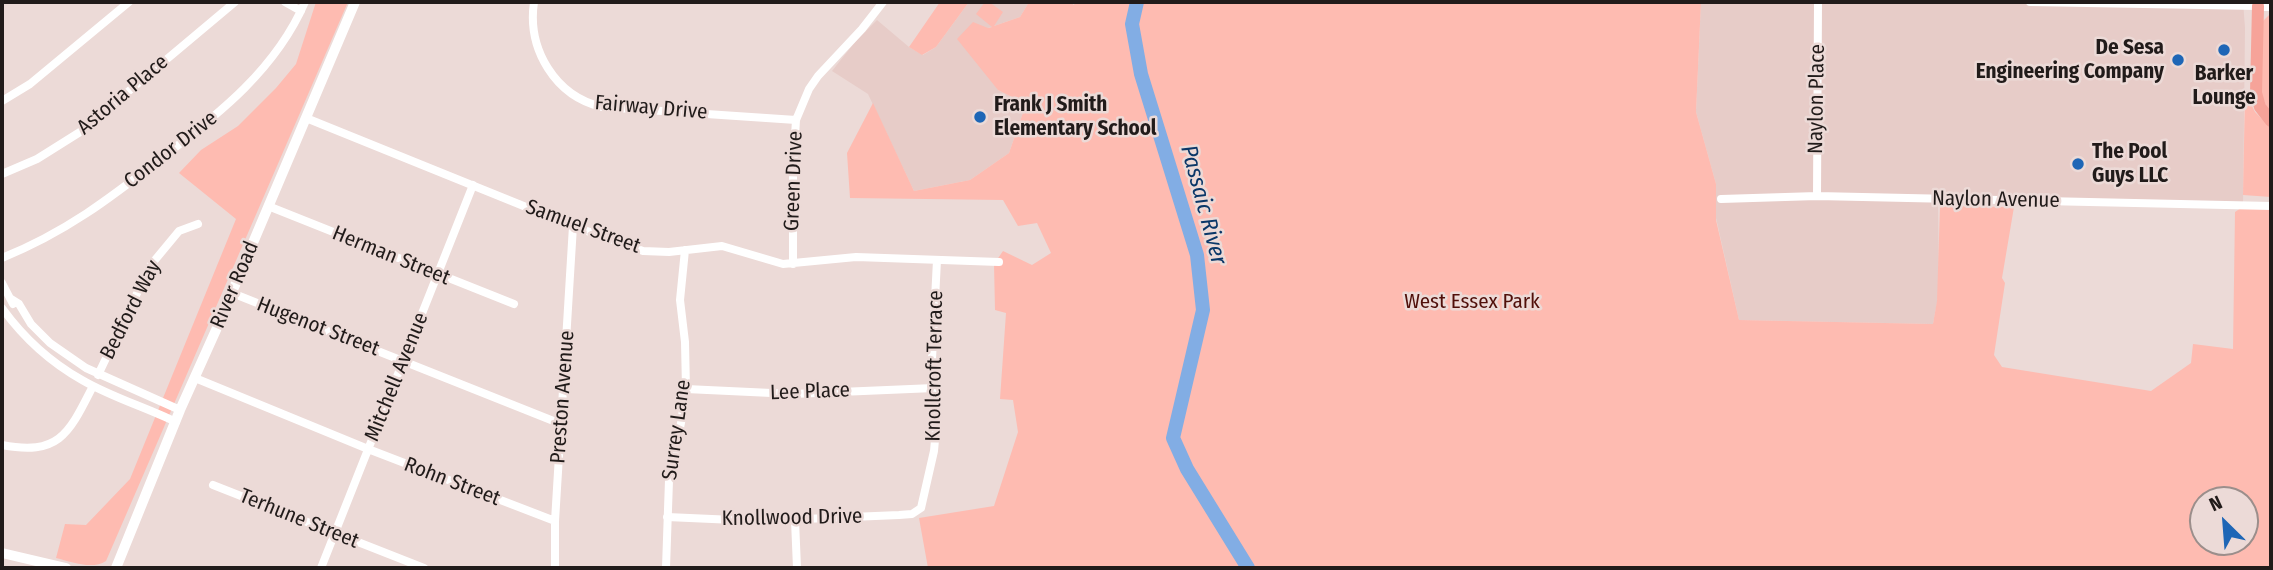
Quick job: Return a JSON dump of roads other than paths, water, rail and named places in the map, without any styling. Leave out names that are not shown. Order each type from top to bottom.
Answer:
[{"type":"main road","points":[[2265,6],[2256,93],[2260,107],[2271,121]]},
{"type":"street","points":[[2,101],[30,84],[129,2]]},
{"type":"street","name":"Astoria Place","points":[[2,174],[37,159],[80,132],[235,2]]},
{"type":"street","points":[[285,2],[302,11]]},
{"type":"street","name":"Condor Drive","points":[[2,258],[52,236],[103,204],[224,108],[262,71],[295,24],[305,2]]},
{"type":"street","name":"River Road","points":[[116,568],[180,410],[355,2]]},
{"type":"street","name":"Fairway Drive","points":[[534,2],[533,29],[539,52],[559,82],[581,101],[602,107],[796,120]]},
{"type":"street","name":"Green Drive","points":[[793,264],[796,120],[809,89],[818,76],[883,2]]},
{"type":"street","name":"Naylon Place","points":[[1816,196],[1818,2]]},
{"type":"street","points":[[2030,2],[2265,6]]},
{"type":"street","name":"Samuel Street","points":[[306,118],[573,226],[643,251],[669,252],[722,246],[793,264],[856,257],[999,262]]},
{"type":"street","name":"Mitchell Avenue","points":[[321,568],[472,185]]},
{"type":"street","name":"Naylon Avenue","points":[[1721,199],[1816,196],[2271,206]]},
{"type":"street","name":"Herman Street","points":[[268,206],[514,304]]},
{"type":"street","name":"Bedford Way","points":[[98,375],[150,266],[179,231],[198,224]]},
{"type":"street","name":"Preston Avenue","points":[[555,568],[555,521],[573,226]]},
{"type":"street","name":"Surrey Lane","points":[[666,568],[670,469],[680,430],[685,389],[685,342],[680,300],[685,250]]},
{"type":"street","name":"Knollcroft Terrace","points":[[917,511],[921,508],[934,451],[936,429],[933,331],[937,260]]},
{"type":"street","points":[[2,283],[31,324],[67,356],[98,375],[180,410]]},
{"type":"street","name":"Hugenot Street","points":[[232,293],[561,424]]},
{"type":"street","points":[[2,308],[19,330],[47,356],[93,386],[176,422]]},
{"type":"street","name":"Rohn Street","points":[[195,378],[368,449],[555,521]]},
{"type":"street","points":[[2,445],[22,449],[47,446],[66,433],[93,386]]},
{"type":"street","name":"Lee Place","points":[[685,389],[793,394],[934,388]]},
{"type":"street","name":"Terhune Street","points":[[213,485],[424,568]]},
{"type":"street","name":"Knollwood Drive","points":[[667,517],[757,521],[899,516],[917,511]]},
{"type":"street","points":[[795,520],[797,568]]},
{"type":"street","points":[[2,554],[66,568]]},
{"type":"waterway","name":"Passaic River","points":[[1137,2],[1132,24],[1141,74],[1197,255],[1203,310],[1173,438],[1187,469],[1248,568]]},
{"type":"place","name":"Barker Lounge","points":[[2224,50]]},
{"type":"place","name":"De Sesa Engineering Company","points":[[2178,60]]},
{"type":"place","name":"Frank J Smith Elementary School","points":[[980,117]]},
{"type":"place","name":"The Pool Guys LLC","points":[[2078,164]]},
{"type":"park label","name":"West Essex Park","points":[[1472,302]]}]
